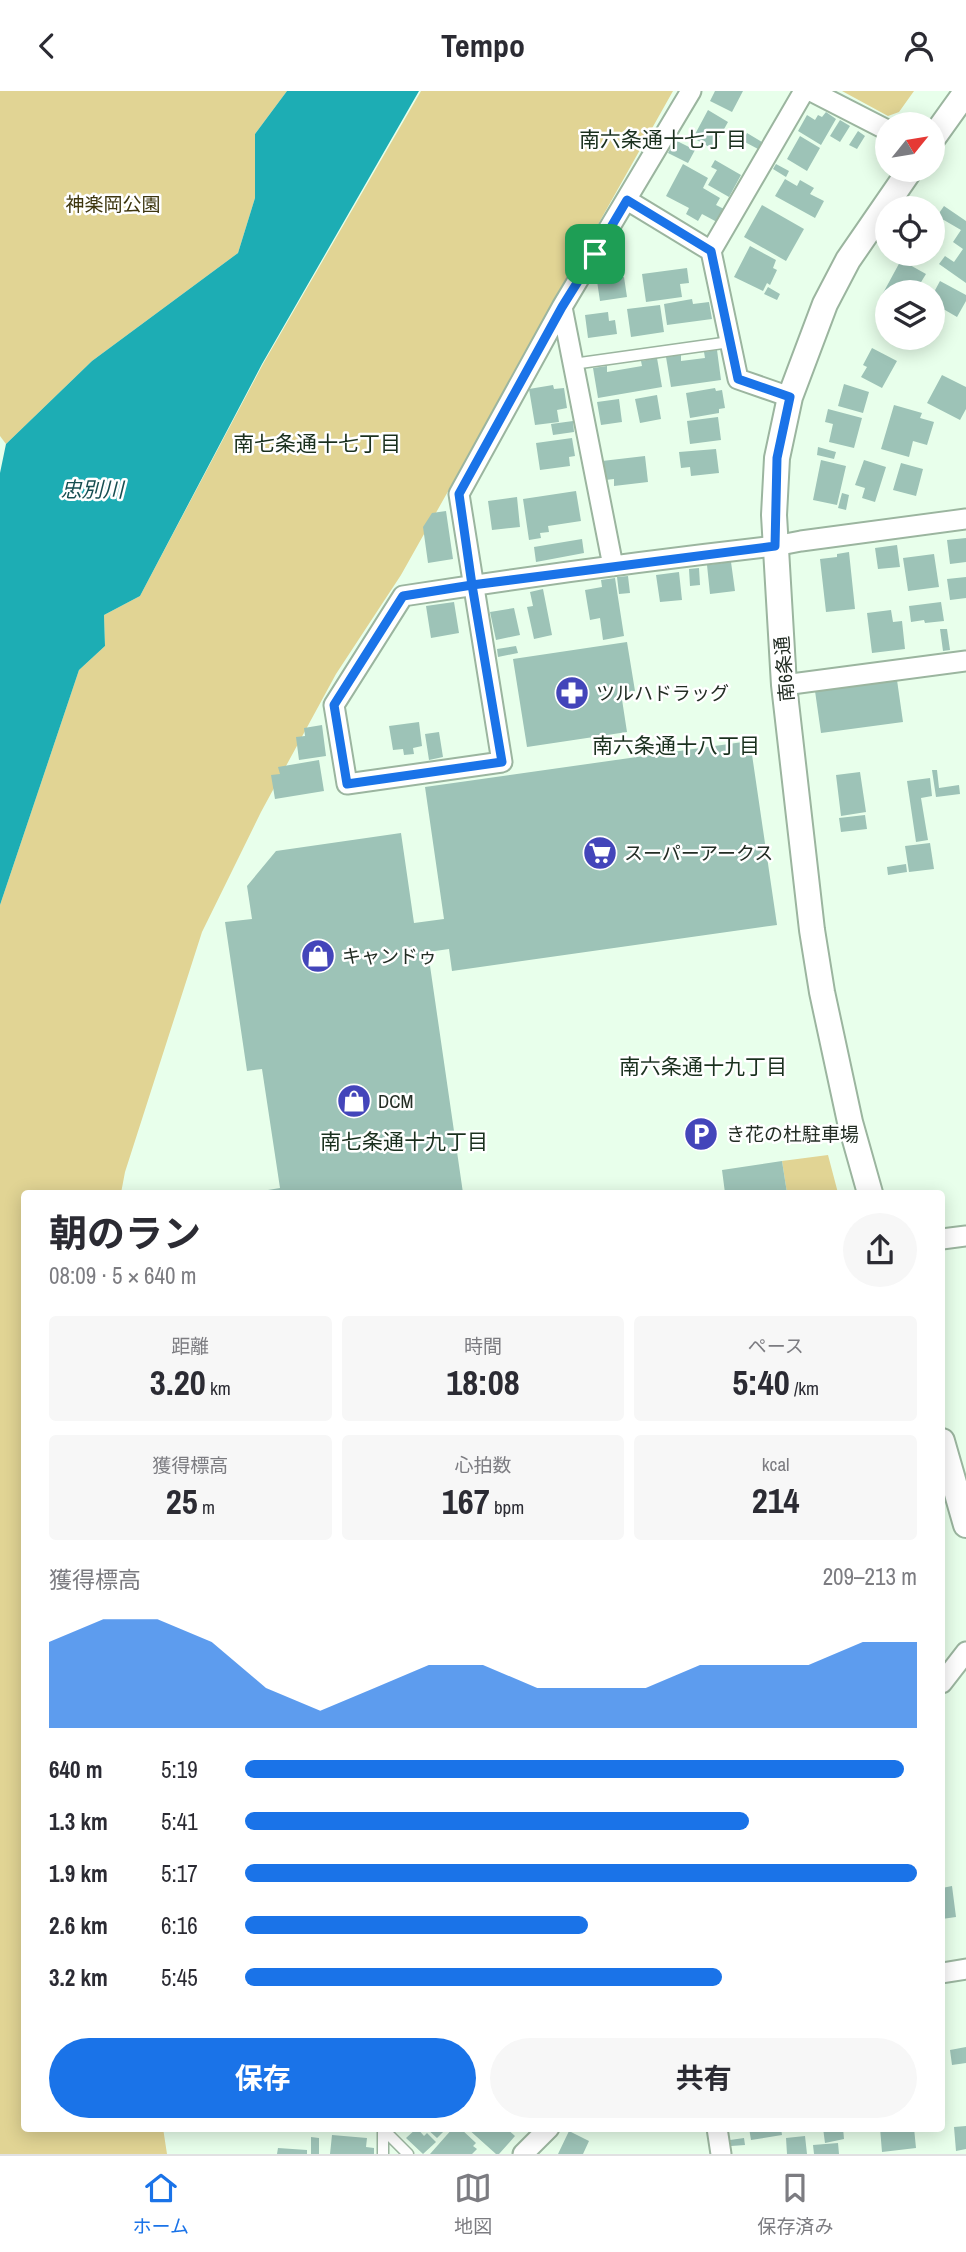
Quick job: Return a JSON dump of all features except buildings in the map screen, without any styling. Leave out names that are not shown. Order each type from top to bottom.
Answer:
[{"type":"street","points":[[691,91],[562,307],[459,494],[472,585],[502,762],[347,784],[334,705],[403,596],[472,585],[966,519]]},
{"type":"street","points":[[790,397],[738,379],[711,251],[804,91]]},
{"type":"street","points":[[811,91],[875,124]]},
{"type":"street","points":[[945,121],[966,92]]},
{"type":"street","name":"南6条通","points":[[869,1190],[850,1122],[822,992],[812,930],[784,685],[775,546],[777,458],[790,397],[825,304],[848,260],[902,182]]},
{"type":"street","points":[[627,200],[711,251]]},
{"type":"street","points":[[562,307],[613,566]]},
{"type":"street","points":[[784,685],[966,661]]},
{"type":"street","points":[[945,1239],[966,1236]]},
{"type":"street","points":[[945,1452],[966,1525]]},
{"type":"street","points":[[945,1679],[966,1652]]},
{"type":"street","points":[[945,1972],[966,1969]]},
{"type":"street","points":[[523,2154],[545,2132]]},
{"type":"street","points":[[718,2132],[721,2154]]},
{"type":"lane","points":[[573,364],[730,342]]},
{"type":"lane","points":[[383,2154],[384,2132]]},
{"type":"lane","points":[[387,2132],[408,2154]]},
{"type":"green space","name":"神楽岡公園","points":[[0,91],[287,91],[255,134],[255,198],[238,253],[92,361],[6,444],[0,436]]},
{"type":"green space","points":[[421,91],[673,91],[401,575],[336,674],[261,812],[202,932],[122,1190],[21,1190],[21,2132],[164,2132],[167,2154],[0,2154],[0,905],[79,670],[105,646],[104,615],[140,596],[263,364]]},
{"type":"green space","points":[[842,91],[914,91],[899,112],[881,112]]},
{"type":"green space","points":[[828,1155],[837,1190],[787,1190],[782,1161]]},
{"type":"water","name":"忠別川","points":[[287,91],[419,91],[262,364],[140,596],[104,615],[105,646],[79,670],[0,905],[0,473],[6,444],[92,361],[238,253],[255,198],[255,134]]},
{"type":"place","name":"ツルハドラッグ","points":[[572,693]]},
{"type":"place","name":"スーパーアークス","points":[[600,853]]},
{"type":"place","name":"キャンドゥ","points":[[318,956]]},
{"type":"place","name":"DCM","points":[[354,1101]]},
{"type":"place","name":"き花の杜駐車場","points":[[701,1134]]},
{"type":"district","name":"南六条通十七丁目","points":[[663,139]]},
{"type":"district","name":"南七条通十七丁目","points":[[317,443]]},
{"type":"district","name":"南六条通十八丁目","points":[[676,745]]},
{"type":"district","name":"南六条通十九丁目","points":[[703,1066]]},
{"type":"district","name":"南七条通十九丁目","points":[[404,1141]]},
{"type":"route","points":[[595,254],[562,307],[459,494],[472,585],[403,596],[334,705],[347,784],[502,762],[472,585],[775,546],[777,458],[790,397],[738,379],[711,251],[627,200],[595,254]]}]
